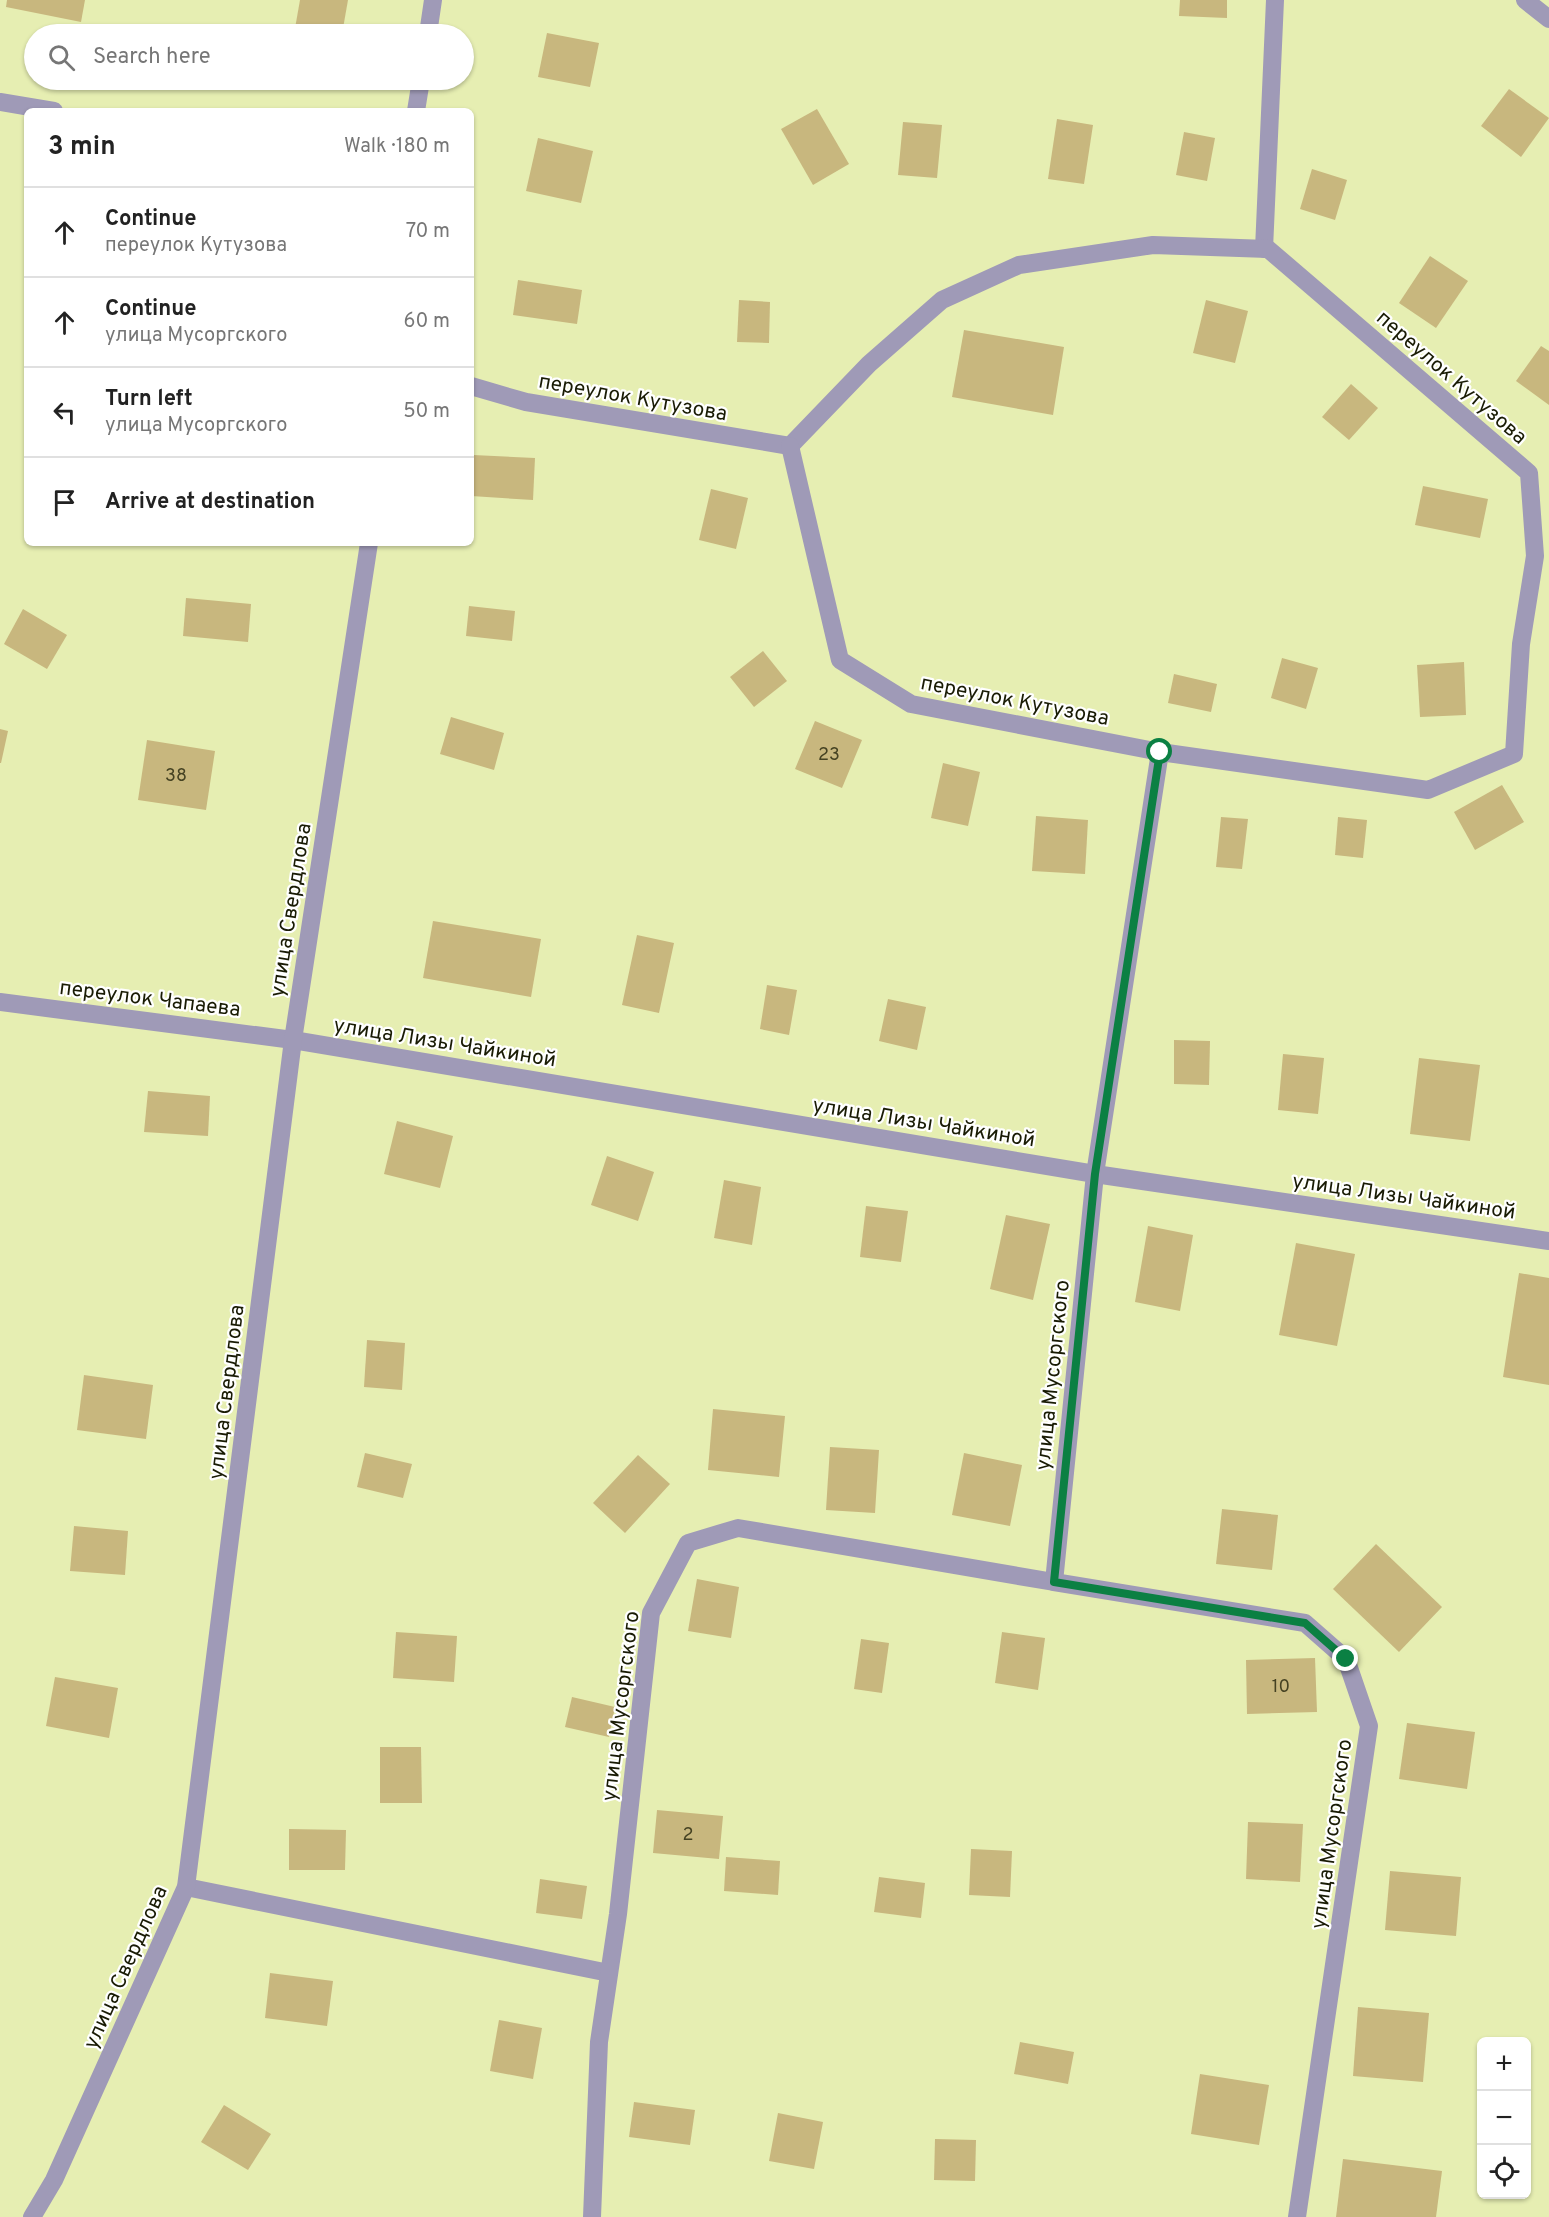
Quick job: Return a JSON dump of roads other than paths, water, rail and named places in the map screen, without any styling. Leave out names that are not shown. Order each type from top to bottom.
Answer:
[{"type":"street","points":[[429,24],[433,0]]},
{"type":"street","points":[[790,446],[869,364],[942,300],[1019,265],[1153,245],[1264,249],[1275,0]]},
{"type":"street","points":[[1525,0],[1549,19]]},
{"type":"street","points":[[416,108],[419,90]]},
{"type":"street","points":[[0,102],[36,108]]},
{"type":"street","name":"переулок Кутузова","points":[[474,387],[526,402],[790,446],[840,660],[911,704],[1160,752],[1428,790],[1514,754],[1521,644],[1535,556],[1529,473],[1268,249],[1264,249]]},
{"type":"street","name":"улица Свердлова","points":[[32,2217],[54,2180],[186,1887],[293,1040],[369,546]]},
{"type":"street","points":[[1095,1174],[1160,752]]},
{"type":"street","name":"переулок Чапаева","points":[[0,1002],[293,1040]]},
{"type":"street","name":"улица Лизы Чайкиной","points":[[293,1040],[1095,1174],[1549,1240]]},
{"type":"street","name":"улица Мусоргского","points":[[1054,1582],[1095,1174]]},
{"type":"street","name":"улица Мусоргского","points":[[592,2217],[599,2042],[651,1613],[688,1543],[738,1528],[1305,1623],[1346,1659],[1369,1726],[1297,2217]]},
{"type":"street","points":[[186,1887],[609,1973]]}]
